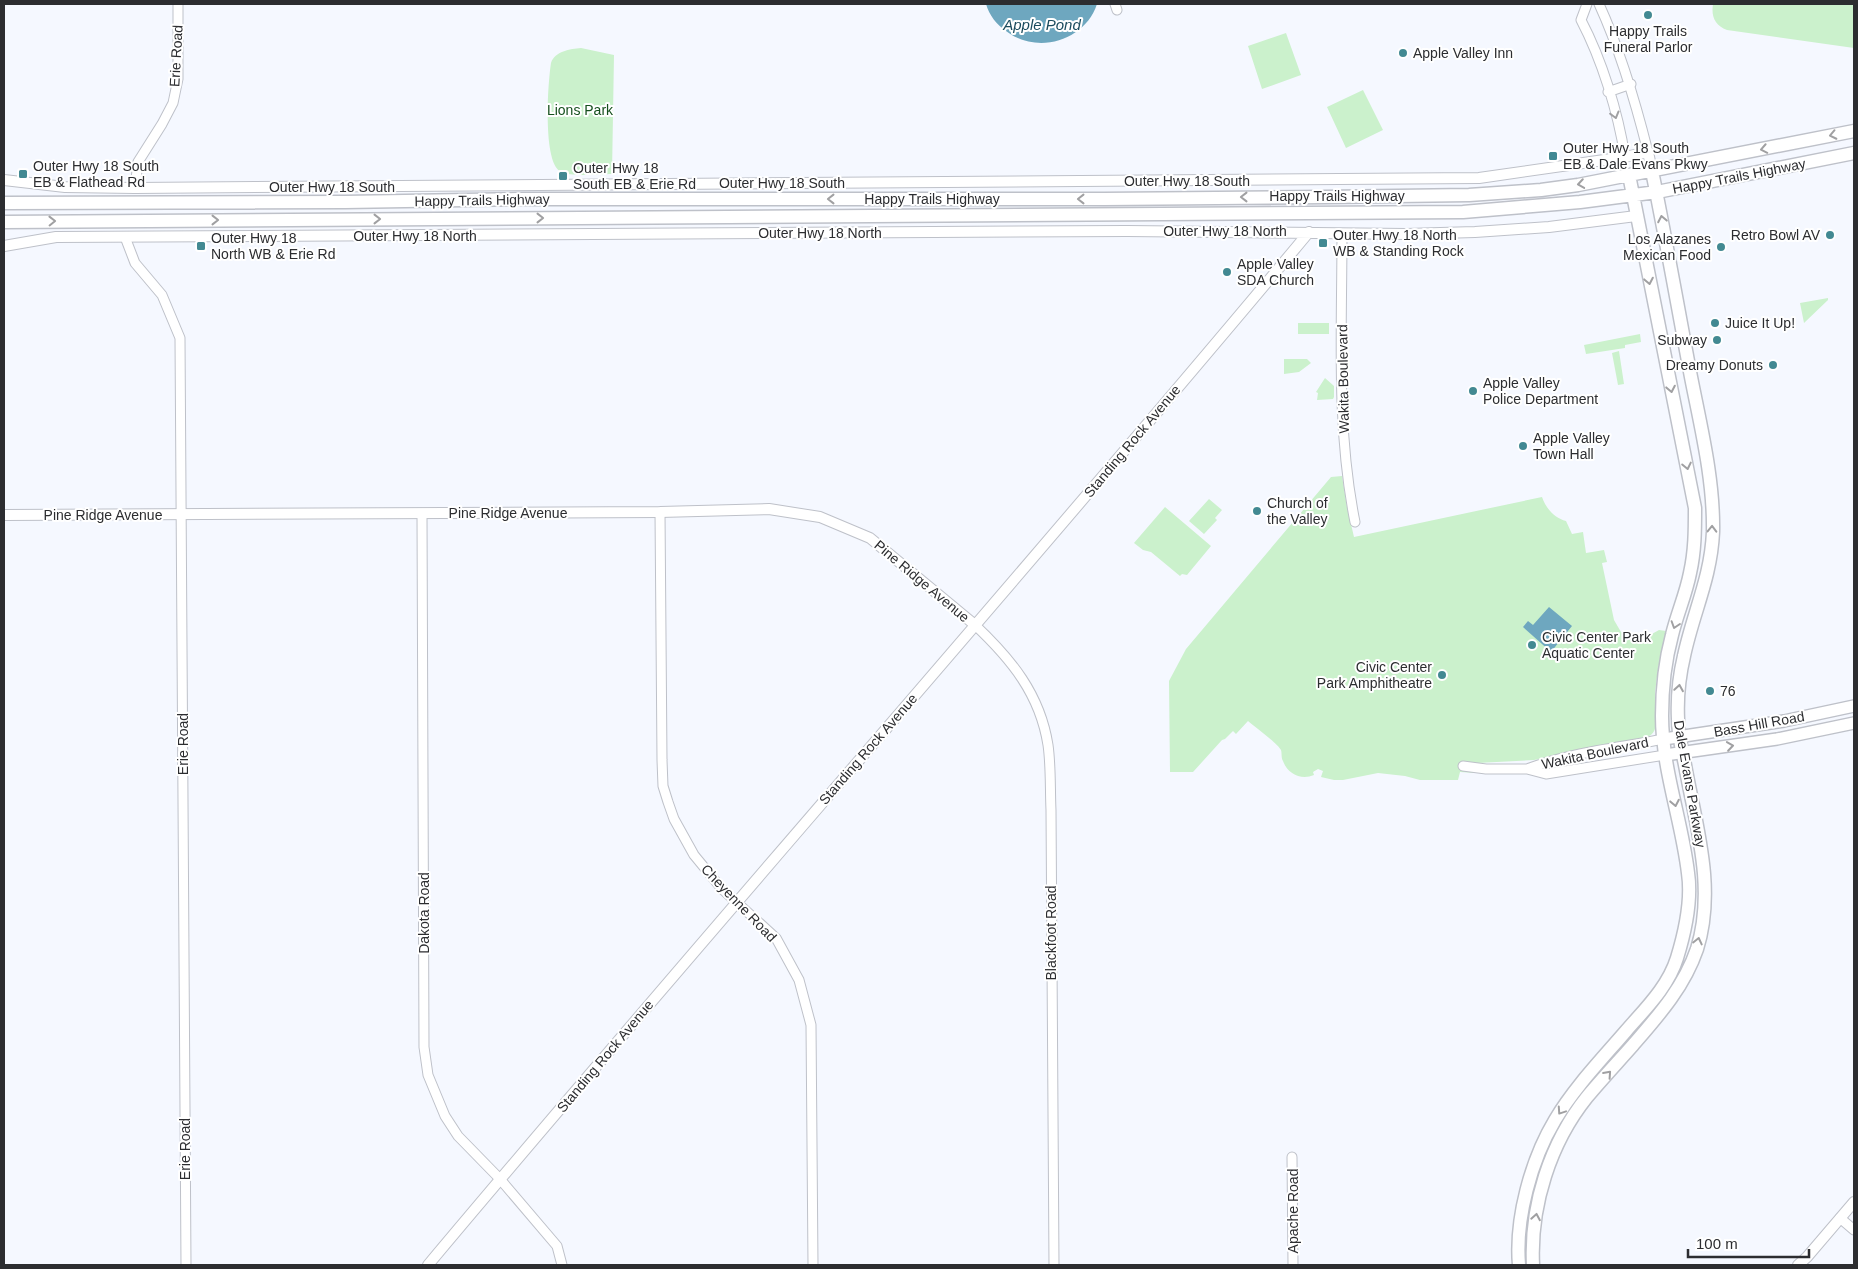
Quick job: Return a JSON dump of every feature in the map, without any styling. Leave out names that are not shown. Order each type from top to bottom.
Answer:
[{"type":"main road","name":"Happy Trails Highway","points":[[4,203],[345,202],[518,199],[1104,199],[1460,195],[1541,190],[1652,171],[1854,131]]},
{"type":"main road","name":"Happy Trails Highway","points":[[4,222],[1463,212],[1535,207],[1656,192],[1854,153]]},
{"type":"main road","name":"Dale Evans Parkway","points":[[1533,1265],[1534,1226],[1541,1189],[1550,1162],[1564,1131],[1585,1099],[1662,1012],[1677,991],[1697,949],[1704,916],[1706,895],[1703,860],[1679,736],[1678,697],[1684,655],[1706,580],[1712,551],[1713,500],[1652,171]]},
{"type":"main road","name":"Dale Evans Parkway","points":[[1519,1265],[1521,1221],[1527,1187],[1538,1156],[1554,1121],[1574,1091],[1662,988],[1676,960],[1687,914],[1688,875],[1666,755],[1662,717],[1666,665],[1672,635],[1691,572],[1695,536],[1695,508],[1629,175]]},
{"type":"main road","name":"Bass Hill Road","points":[[1664,739],[1784,720],[1854,706]]},
{"type":"main road","name":"Bass Hill Road","points":[[1666,755],[1777,739],[1854,723]]},
{"type":"street","name":"Erie Road","points":[[135,188],[138,162],[162,124],[172,103],[178,78],[178,4]]},
{"type":"street","points":[[1587,4],[1581,20],[1594,46],[1629,175]]},
{"type":"street","points":[[1599,4],[1622,57],[1652,171]]},
{"type":"street","points":[[1608,92],[1630,84]]},
{"type":"street","name":"Outer Hwy 18 South","points":[[4,180],[65,187],[135,188],[1479,178],[1648,152]]},
{"type":"street","name":"Outer Hwy 18 North","points":[[4,246],[56,237],[1127,231],[1309,232],[1342,234],[1475,232],[1549,227],[1636,216]]},
{"type":"street","name":"Standing Rock Avenue","points":[[428,1265],[737,902],[1068,518],[1309,232]]},
{"type":"street","name":"Wakita Boulevard","points":[[1342,234],[1342,394],[1347,482],[1355,522]]},
{"type":"street","name":"Erie Road","points":[[125,237],[135,263],[162,295],[180,338],[186,1265]]},
{"type":"street","name":"Pine Ridge Avenue","points":[[4,515],[422,514],[769,509],[820,517],[870,538],[975,625]]},
{"type":"street","name":"Cheyenne Road","points":[[660,512],[663,786],[674,820],[694,855],[708,874],[776,938],[799,980],[810,1025],[813,1265]]},
{"type":"street","name":"Dakota Road","points":[[422,514],[424,1047],[428,1075],[444,1116],[458,1136],[500,1179],[557,1246],[562,1265]]},
{"type":"street","name":"Blackfoot Road","points":[[975,625],[1000,648],[1035,699],[1048,744],[1051,810],[1054,1265]]},
{"type":"street","name":"Wakita Boulevard","points":[[1527,769],[1547,761],[1579,753],[1664,739]]},
{"type":"street","name":"Wakita Boulevard","points":[[1463,766],[1486,769],[1527,769],[1546,774],[1666,755]]},
{"type":"street","name":"Apache Road","points":[[1292,1157],[1293,1265]]},
{"type":"street","points":[[1798,1265],[1854,1202]]},
{"type":"street","points":[[1840,1218],[1854,1230]]},
{"type":"green space","points":[[1713,4],[1854,4],[1854,48],[1727,30],[1719,26],[1715,20]]},
{"type":"green space","points":[[1286,33],[1301,75],[1262,89],[1248,46]]},
{"type":"green space","name":"Lions Park","points":[[581,48],[614,55],[612,174],[566,174],[555,166],[551,154],[548,121],[551,63],[559,53]]},
{"type":"green space","points":[[1363,90],[1383,130],[1346,148],[1327,107]]},
{"type":"green space","points":[[1828,298],[1828,300],[1804,323],[1800,303]]},
{"type":"green space","points":[[1298,323],[1329,323],[1329,334],[1298,334]]},
{"type":"green space","points":[[1640,334],[1641,342],[1625,345],[1625,348],[1586,354],[1584,345]]},
{"type":"green space","points":[[1619,351],[1624,384],[1618,385],[1612,353]]},
{"type":"green space","points":[[1284,359],[1307,359],[1311,363],[1299,372],[1284,374]]},
{"type":"green space","points":[[1325,378],[1334,386],[1334,397],[1333,399],[1317,400],[1318,393],[1316,392]]},
{"type":"green space","points":[[1342,476],[1354,537],[1542,497],[1551,512],[1558,518],[1566,521],[1572,534],[1583,532],[1586,553],[1604,550],[1607,562],[1602,563],[1614,620],[1621,632],[1643,639],[1659,630],[1666,631],[1656,685],[1656,721],[1653,733],[1643,738],[1534,760],[1477,763],[1476,773],[1460,772],[1458,780],[1420,780],[1378,773],[1334,780],[1321,777],[1323,771],[1318,769],[1313,772],[1314,775],[1305,777],[1292,773],[1285,766],[1279,747],[1248,721],[1236,734],[1233,731],[1222,740],[1193,772],[1170,772],[1169,681],[1186,649],[1331,477]]},
{"type":"green space","points":[[1209,499],[1222,510],[1215,518],[1217,520],[1204,534],[1189,521]]},
{"type":"green space","points":[[1165,507],[1211,546],[1187,575],[1182,574],[1180,576],[1151,552],[1143,550],[1134,543]]},
{"type":"water","name":"Apple Pond","points":[[986,4],[1097,4],[1091,17],[1082,27],[1071,35],[1045,43],[1018,38],[1006,31],[994,19]]},
{"type":"water","points":[[1549,607],[1572,626],[1551,652],[1523,627],[1528,621],[1533,625]]},
{"type":"place","name":"Happy Trails Funeral Parlor","points":[[1648,15]]},
{"type":"place","name":"Apple Valley Inn","points":[[1403,53]]},
{"type":"place","name":"Outer Hwy 18 South EB & Dale Evans Pkwy","points":[[1553,156]]},
{"type":"place","name":"Outer Hwy 18 South EB & Flathead Rd","points":[[23,174]]},
{"type":"place","name":"Outer Hwy 18 South EB & Erie Rd","points":[[563,176]]},
{"type":"place","name":"Retro Bowl AV","points":[[1830,235]]},
{"type":"place","name":"Outer Hwy 18 North WB & Standing Rock","points":[[1323,243]]},
{"type":"place","name":"Outer Hwy 18 North WB & Erie Rd","points":[[201,246]]},
{"type":"place","name":"Los Alazanes Mexican Food","points":[[1721,247]]},
{"type":"place","name":"Apple Valley SDA Church","points":[[1227,272]]},
{"type":"place","name":"Juice It Up!","points":[[1715,323]]},
{"type":"place","name":"Subway","points":[[1717,340]]},
{"type":"place","name":"Dreamy Donuts","points":[[1773,365]]},
{"type":"place","name":"Apple Valley Police Department","points":[[1473,391]]},
{"type":"place","name":"Apple Valley Town Hall","points":[[1523,446]]},
{"type":"place","name":"Church of the Valley","points":[[1257,511]]},
{"type":"place","name":"Civic Center Park Aquatic Center","points":[[1532,645]]},
{"type":"place","name":"Civic Center Park Amphitheatre","points":[[1442,675]]},
{"type":"place","name":"76","points":[[1710,691]]}]
